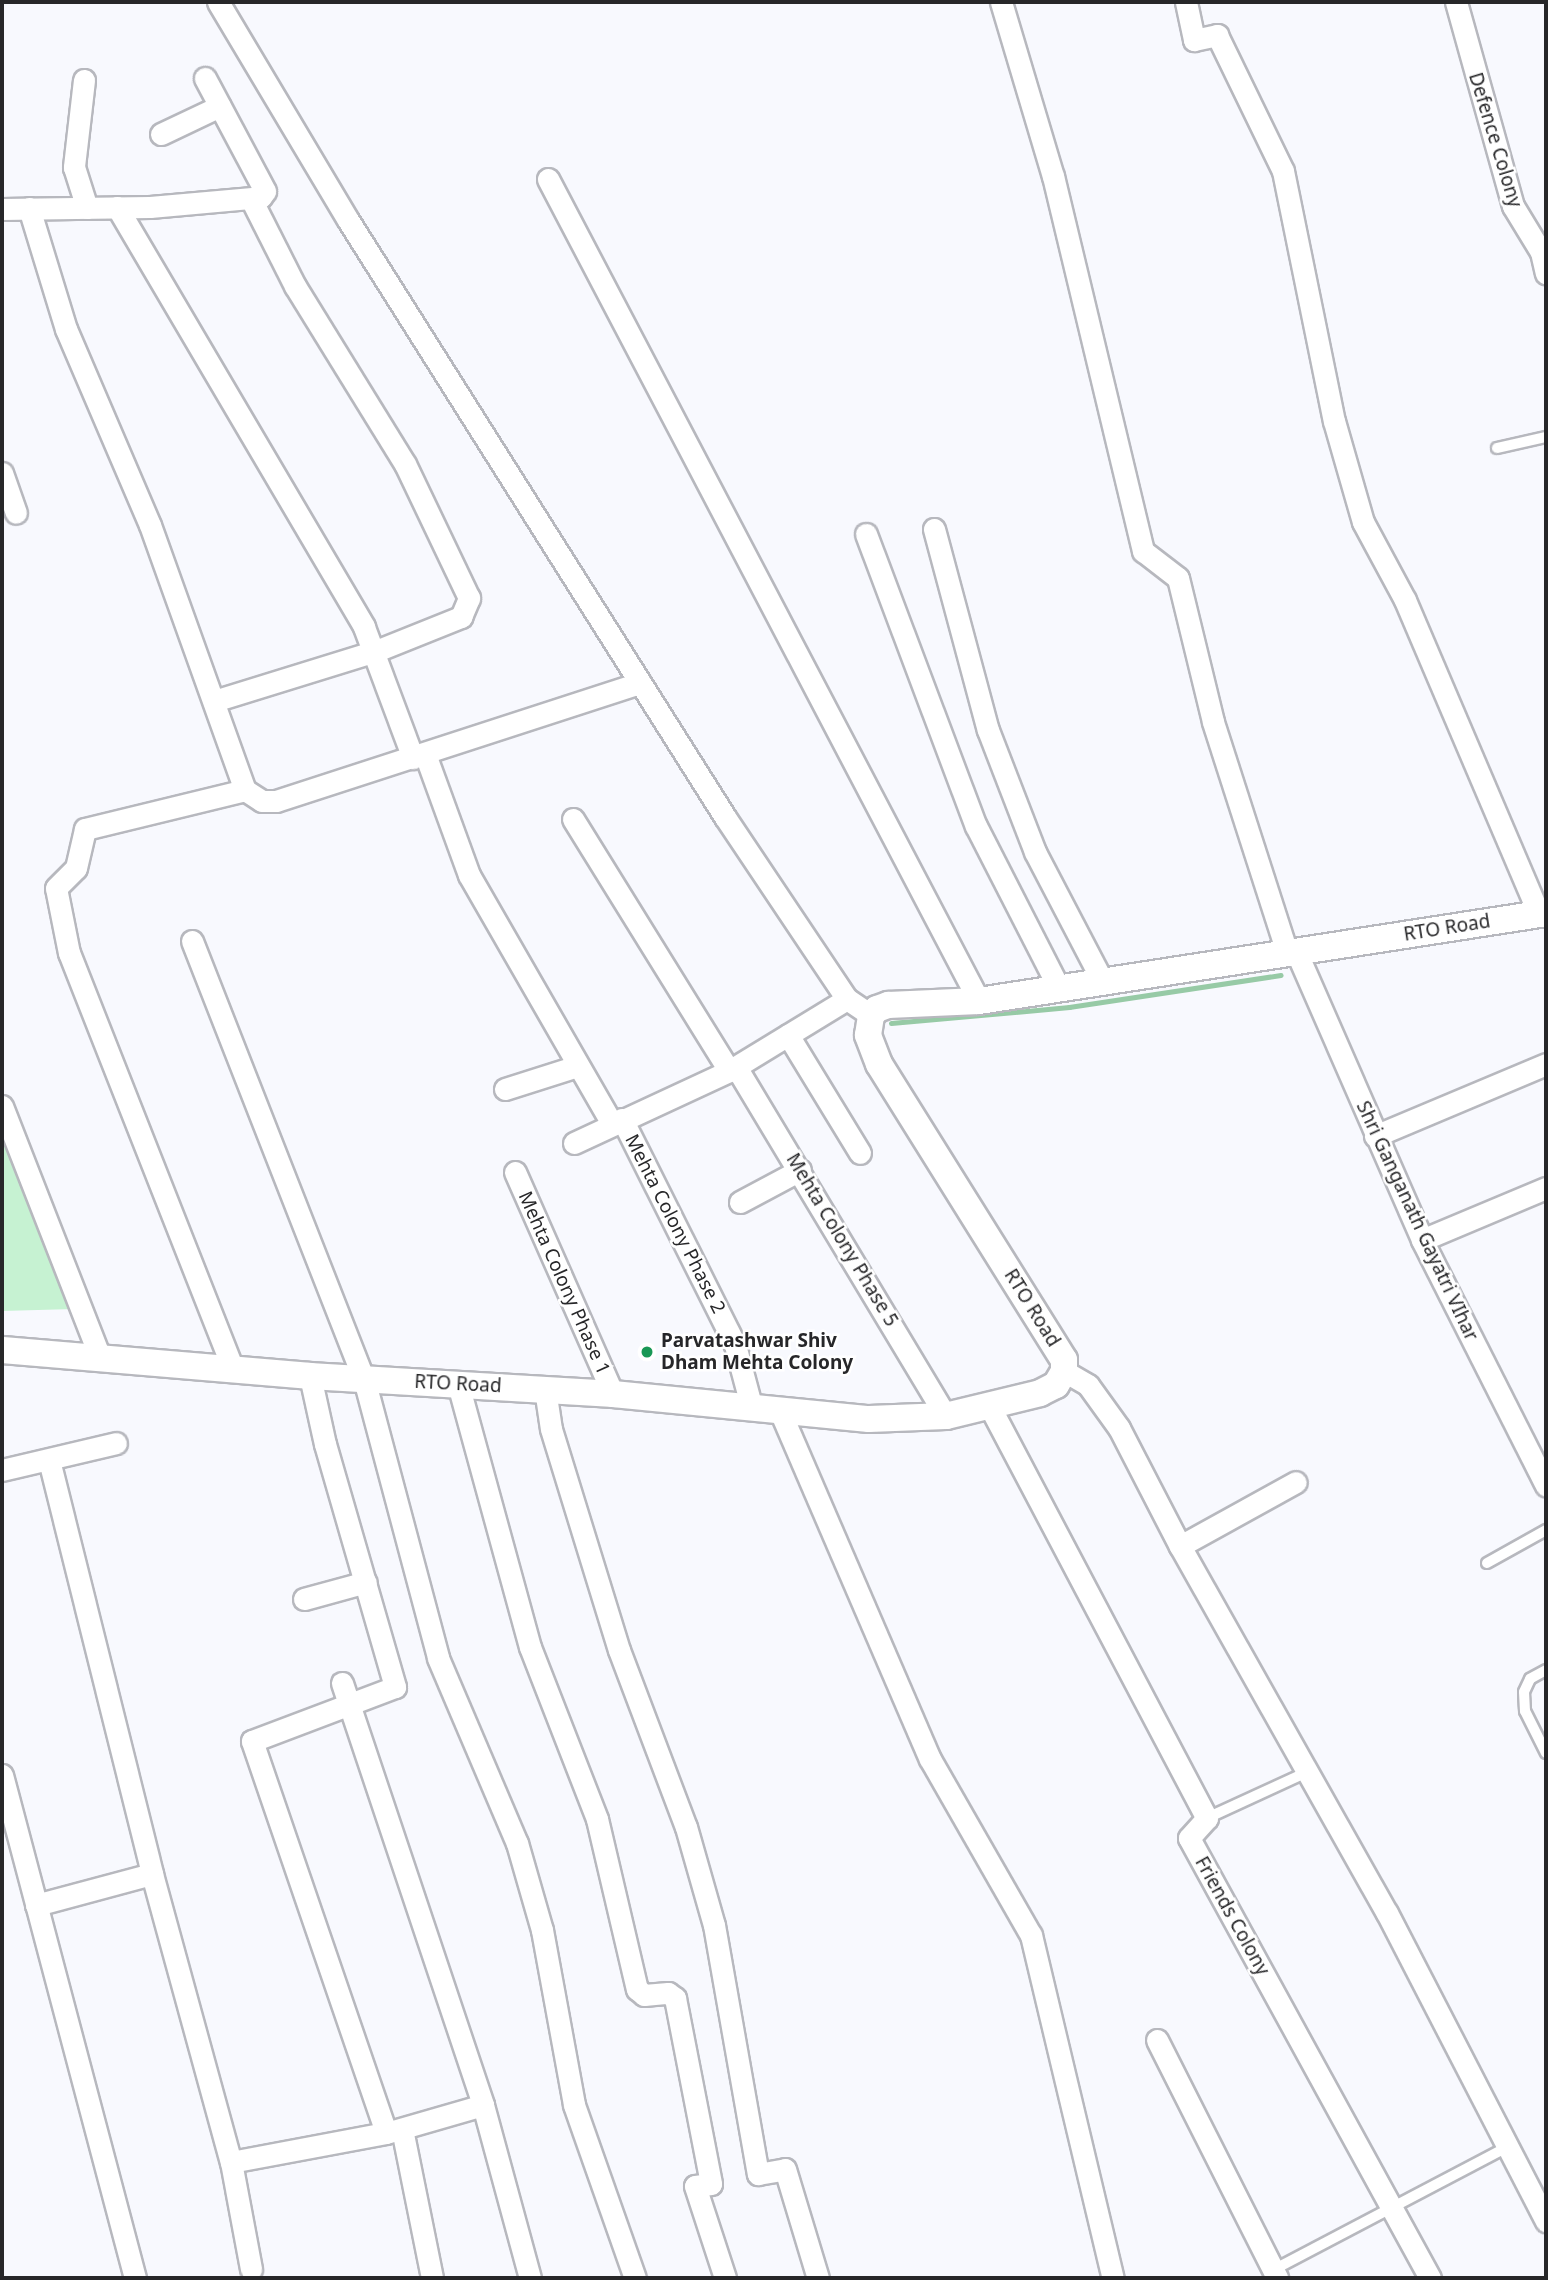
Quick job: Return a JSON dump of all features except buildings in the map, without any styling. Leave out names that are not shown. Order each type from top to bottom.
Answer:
[{"type":"street","points":[[218,2],[348,220],[640,683],[847,999],[872,1015]]},
{"type":"street","name":"Shri Ganganath Gayatri VIhar","points":[[1001,2],[1055,186],[1143,551],[1178,578],[1213,722],[1292,952],[1422,1240],[1546,1486]]},
{"type":"street","points":[[1186,2],[1194,40],[1217,36],[1283,171],[1334,421],[1363,522],[1405,600],[1543,913]]},
{"type":"street","name":"Defence Colony","points":[[1456,2],[1513,206],[1541,251],[1546,273]]},
{"type":"street","points":[[2,209],[117,207],[251,199],[265,191],[205,78]]},
{"type":"street","points":[[84,79],[74,167],[87,208]]},
{"type":"street","points":[[161,134],[220,106]]},
{"type":"street","points":[[548,179],[979,1001]]},
{"type":"street","points":[[214,701],[376,651],[461,617],[469,598],[405,464],[295,286],[251,199]]},
{"type":"street","name":"Mehta Colony Phase 2","points":[[117,207],[319,546],[376,651],[469,875],[577,1066],[617,1122],[735,1345],[752,1409]]},
{"type":"street","points":[[29,208],[66,329],[150,525],[245,790],[262,802],[276,801],[640,683]]},
{"type":"street","points":[[2,473],[16,513]]},
{"type":"street","points":[[934,529],[988,730],[1035,852],[1103,982]]},
{"type":"street","points":[[866,534],[976,826],[1059,988]]},
{"type":"street","points":[[233,1369],[69,953],[56,888],[76,868],[85,829],[245,790]]},
{"type":"street","name":"Mehta Colony Phase 5","points":[[573,819],[800,1170],[946,1416]]},
{"type":"street","name":"RTO Road","points":[[2,1350],[99,1355],[310,1376],[613,1394],[869,1419],[946,1416],[1040,1393],[1056,1385],[1064,1371],[1057,1347],[879,1064],[868,1035],[872,1015],[888,1005],[979,1001],[1543,913]]},
{"type":"street","points":[[192,941],[365,1379],[438,1658],[517,1843],[542,1930],[575,2105],[635,2278]]},
{"type":"street","points":[[574,1143],[733,1069],[847,999]]},
{"type":"street","points":[[788,1035],[860,1153]]},
{"type":"street","points":[[1375,1136],[1546,1064]]},
{"type":"street","points":[[505,1089],[577,1066]]},
{"type":"street","points":[[2,1107],[99,1355]]},
{"type":"street","points":[[740,1202],[800,1170]]},
{"type":"street","name":"Mehta Colony Phase 1","points":[[515,1172],[613,1394]]},
{"type":"street","points":[[1422,1240],[1546,1188]]},
{"type":"street","points":[[1064,1371],[1088,1385],[1119,1428],[1180,1546],[1387,1913],[1505,2148],[1546,2221]]},
{"type":"street","points":[[310,1376],[325,1444],[395,1687],[252,1741],[394,2131],[432,2278]]},
{"type":"street","points":[[458,1384],[530,1647],[597,1819],[637,1989],[644,1995],[668,1993],[675,1998],[711,2184],[695,2186],[725,2278]]},
{"type":"street","points":[[545,1389],[551,1429],[619,1650],[686,1827],[714,1925],[758,2174],[785,2169],[818,2278]]},
{"type":"street","points":[[990,1407],[1207,1818]]},
{"type":"street","points":[[779,1411],[930,1759],[1031,1936],[1113,2278]]},
{"type":"street","points":[[2,1470],[116,1443]]},
{"type":"street","points":[[48,1460],[152,1874],[231,2162],[251,2269]]},
{"type":"street","points":[[1180,1546],[1296,1482]]},
{"type":"street","points":[[304,1599],[366,1582]]},
{"type":"street","points":[[342,1683],[483,2105],[530,2278]]},
{"type":"street","points":[[2,1775],[135,2278]]},
{"type":"street","name":"Friends Colony","points":[[1207,1818],[1189,1838],[1430,2278]]},
{"type":"street","points":[[36,1905],[152,1874]]},
{"type":"street","points":[[1157,2040],[1270,2276]]},
{"type":"street","points":[[231,2162],[394,2131],[483,2105]]},
{"type":"lane","points":[[1497,448],[1546,437]]},
{"type":"lane","points":[[1487,1563],[1546,1530]]},
{"type":"lane","points":[[1546,1670],[1530,1679],[1524,1692],[1525,1711],[1546,1753]]},
{"type":"lane","points":[[1207,1818],[1307,1772]]},
{"type":"lane","points":[[1270,2276],[1391,2206],[1505,2148]]},
{"type":"green space","points":[[2,1131],[74,1309],[2,1311]]},
{"type":"waterway","points":[[891,1023],[1069,1007],[1281,975]]},
{"type":"place","name":"Parvatashwar Shiv Dham Mehta Colony","points":[[647,1352]]}]
